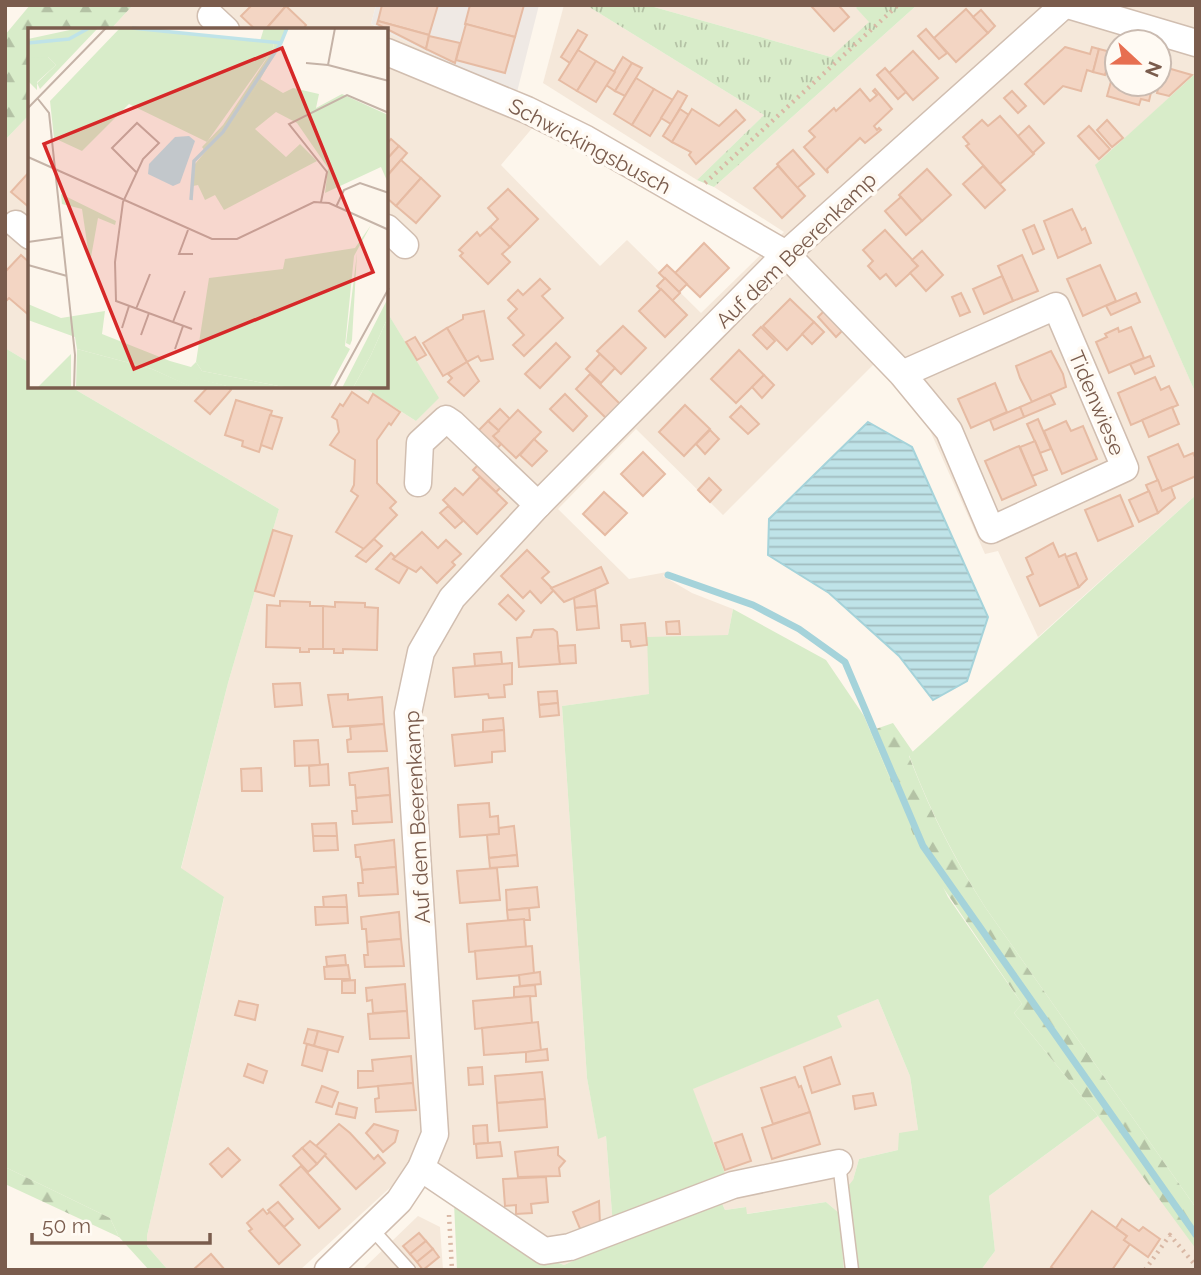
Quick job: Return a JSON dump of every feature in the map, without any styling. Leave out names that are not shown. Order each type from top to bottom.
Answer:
[{"type":"street","points":[[1066,5],[1196,43]]},
{"type":"street","name":"Auf dem Beerenkamp","points":[[328,1270],[399,1201],[421,1168],[435,1134],[408,713],[421,652],[452,598],[538,505],[786,254],[1066,5]]},
{"type":"street","name":"Schwickingsbusch","points":[[388,52],[586,139],[786,254]]},
{"type":"street","name":"Tidenwiese","points":[[786,254],[902,374],[949,431],[990,530],[1125,468],[1056,306],[902,374]]},
{"type":"street","points":[[418,484],[420,443],[446,419],[538,505]]},
{"type":"street","points":[[421,1168],[544,1251],[570,1247],[733,1185],[838,1163]]},
{"type":"lane","points":[[838,1163],[852,1270]]},
{"type":"lane","points":[[371,1228],[408,1270]]},
{"type":"path","points":[[689,198],[898,5]]},
{"type":"path","points":[[448,1187],[452,1270]]},
{"type":"path","points":[[1146,1270],[1170,1235],[1196,1266]]},
{"type":"shaded area","points":[[133,5],[376,5],[371,24],[378,28],[112,28]]},
{"type":"shaded area","points":[[376,5],[539,5],[516,96],[388,32],[388,28],[371,24]]},
{"type":"shaded area","points":[[564,5],[586,5],[764,115],[697,180],[543,83]]},
{"type":"shaded area","points":[[647,5],[858,5],[856,8],[870,22],[831,57]]},
{"type":"shaded area","points":[[917,5],[1196,5],[1196,73],[1173,94],[1173,28],[1103,28],[1103,98],[1169,98],[1096,165],[1196,394],[1196,495],[1038,637],[998,551],[985,554],[928,426],[875,363],[723,515],[636,429],[558,509],[629,579],[667,572],[663,576],[692,593],[733,609],[728,635],[650,694],[562,706],[587,1078],[598,1138],[606,1136],[613,1226],[606,1247],[564,1265],[520,1248],[405,1174],[300,1270],[168,1270],[147,1246],[147,1236],[224,898],[181,869],[228,683],[279,509],[73,388],[365,388],[416,421],[438,398],[388,314],[388,32],[516,96],[534,126],[501,165],[600,266],[627,240],[701,313],[784,232],[714,187]]},
{"type":"shaded area","points":[[28,116],[28,362],[5,348],[5,140]]},
{"type":"shaded area","points":[[878,999],[910,1076],[918,1130],[898,1150],[859,1159],[853,1180],[851,1212],[839,1213],[826,1202],[746,1214],[745,1207],[725,1210],[719,1197],[692,1089],[841,1027],[836,1016]]},
{"type":"shaded area","points":[[1098,1116],[1174,1217],[1196,1220],[1196,1270],[981,1270],[995,1251],[989,1196]]},
{"type":"shaded area","points":[[418,1216],[440,1227],[443,1270],[362,1270]]},
{"type":"green space","points":[[30,5],[133,5],[112,28],[28,28],[28,116],[5,140],[5,35]]},
{"type":"green space","points":[[586,5],[647,5],[831,57],[869,22],[856,8],[858,5],[917,5],[714,187],[697,180],[764,115]]},
{"type":"green space","points":[[1196,73],[1196,394],[1095,165],[1169,98],[1173,98],[1173,94]]},
{"type":"green space","points":[[388,314],[439,398],[416,421],[365,388],[388,388]]},
{"type":"green space","points":[[5,348],[28,362],[28,388],[73,388],[279,509],[228,683],[181,868],[224,897],[147,1236],[147,1246],[168,1270],[149,1270],[119,1237],[110,1218],[5,1167]]},
{"type":"green space","points":[[1196,495],[1196,1208],[985,907],[943,833],[909,755]]},
{"type":"green space","points":[[733,609],[826,660],[864,716],[888,774],[948,897],[1022,1004],[1014,1013],[1098,1116],[989,1196],[995,1251],[981,1270],[855,1270],[849,1185],[859,1159],[898,1150],[899,1133],[918,1130],[910,1076],[878,999],[837,1016],[842,1027],[693,1089],[727,1179],[613,1226],[606,1136],[598,1139],[587,1078],[562,706],[649,694],[647,637],[728,635]]},
{"type":"green space","points":[[893,723],[913,752],[909,756],[952,852],[985,907],[1196,1208],[1196,1249],[1098,1116],[1014,1013],[1022,1004],[923,858],[870,731]]},
{"type":"green space","points":[[5,1167],[110,1218],[119,1237],[5,1184]]},
{"type":"green space","points":[[719,1197],[725,1210],[746,1207],[747,1214],[826,1202],[839,1213],[844,1270],[457,1270],[454,1203],[520,1248],[564,1265]]},
{"type":"water","points":[[868,422],[912,447],[988,617],[967,681],[933,700],[899,656],[829,593],[768,555],[769,519]]},
{"type":"building","points":[[252,5],[286,6],[267,28],[254,28],[241,16]]},
{"type":"building","points":[[382,5],[438,5],[429,35],[378,21]]},
{"type":"building","points":[[470,5],[524,5],[515,37],[465,24]]},
{"type":"building","points":[[842,5],[840,7],[849,17],[834,31],[812,7]]},
{"type":"building","points":[[286,6],[306,25],[304,28],[267,28]]},
{"type":"building","points":[[966,9],[988,33],[956,62],[934,38]]},
{"type":"building","points":[[981,10],[995,26],[988,33],[973,17]]},
{"type":"building","points":[[378,21],[429,35],[426,49],[388,28],[377,24]]},
{"type":"building","points":[[466,24],[515,37],[505,73],[456,60]]},
{"type":"building","points":[[926,29],[947,53],[939,59],[918,36]]},
{"type":"building","points":[[578,30],[587,35],[570,63],[561,57]]},
{"type":"building","points":[[429,36],[460,43],[455,63],[426,49]]},
{"type":"building","points":[[1065,47],[1090,54],[1092,47],[1099,49],[1093,72],[1087,70],[1081,91],[1063,86],[1044,104],[1025,84]]},
{"type":"building","points":[[1099,49],[1103,50],[1103,74],[1093,72]]},
{"type":"building","points":[[578,50],[596,61],[577,91],[559,80]]},
{"type":"building","points":[[913,51],[938,78],[913,100],[889,73]]},
{"type":"building","points":[[623,57],[632,63],[615,91],[606,85]]},
{"type":"building","points":[[596,61],[615,72],[596,102],[577,91]]},
{"type":"building","points":[[632,63],[642,68],[625,96],[615,91]]},
{"type":"building","points":[[885,68],[906,92],[898,99],[877,75]]},
{"type":"building","points":[[1173,70],[1192,75],[1173,92]]},
{"type":"building","points":[[636,78],[654,89],[632,125],[614,114]]},
{"type":"building","points":[[654,89],[673,100],[650,136],[632,125]]},
{"type":"building","points":[[860,89],[870,101],[877,95],[873,91],[875,89],[892,109],[874,126],[881,130],[865,143],[860,138],[827,169],[828,173],[804,147],[815,137],[809,131]]},
{"type":"building","points":[[678,91],[687,96],[671,124],[661,118]]},
{"type":"building","points":[[1012,91],[1026,106],[1018,113],[1004,98]]},
{"type":"building","points":[[1114,98],[1150,98],[1149,101],[1141,99],[1139,105]]},
{"type":"building","points":[[680,109],[689,115],[672,142],[663,136]]},
{"type":"building","points":[[692,109],[719,126],[736,110],[745,120],[696,164],[689,155],[691,152],[672,142]]},
{"type":"building","points":[[1000,116],[1034,154],[1000,184],[966,146],[969,144],[963,137],[982,120],[988,126]]},
{"type":"building","points":[[1107,120],[1123,138],[1112,147],[1097,130]]},
{"type":"building","points":[[1029,126],[1044,143],[1033,153],[1018,136]]},
{"type":"building","points":[[1089,126],[1110,149],[1099,159],[1078,136]]},
{"type":"building","points":[[391,139],[399,146],[388,158],[388,143]]},
{"type":"building","points":[[399,146],[407,153],[388,175],[388,158]]},
{"type":"building","points":[[793,150],[814,174],[797,188],[777,164]]},
{"type":"building","points":[[401,160],[421,178],[396,206],[388,199],[388,175]]},
{"type":"building","points":[[778,166],[805,196],[782,218],[754,188]]},
{"type":"building","points":[[983,166],[1005,190],[985,208],[963,184]]},
{"type":"building","points":[[927,169],[951,195],[922,221],[899,195]]},
{"type":"building","points":[[28,173],[28,206],[11,192]]},
{"type":"building","points":[[421,178],[440,196],[416,223],[396,206]]},
{"type":"building","points":[[508,189],[538,219],[510,247],[490,227],[498,219],[488,208]]},
{"type":"building","points":[[901,197],[922,221],[906,235],[885,211]]},
{"type":"building","points":[[1072,209],[1091,243],[1058,258],[1044,221]]},
{"type":"building","points":[[1034,225],[1044,249],[1033,254],[1023,230]]},
{"type":"building","points":[[490,227],[510,247],[502,254],[510,262],[488,284],[460,256],[463,253],[459,250],[477,232],[480,236]]},
{"type":"building","points":[[885,230],[918,266],[896,286],[886,274],[880,279],[868,266],[873,261],[863,250]]},
{"type":"building","points":[[704,243],[729,268],[700,297],[675,273]]},
{"type":"building","points":[[922,251],[943,275],[926,291],[910,273],[918,266],[912,260]]},
{"type":"building","points":[[21,255],[28,261],[28,314],[9,298],[5,302],[5,272]]},
{"type":"building","points":[[1022,255],[1038,291],[1013,301],[998,266]]},
{"type":"building","points":[[667,265],[687,284],[679,292],[659,273]]},
{"type":"building","points":[[1100,265],[1116,301],[1083,316],[1067,279]]},
{"type":"building","points":[[1002,276],[1013,301],[984,314],[973,289]]},
{"type":"building","points":[[665,278],[680,293],[672,301],[657,286]]},
{"type":"building","points":[[540,279],[550,289],[542,296],[563,318],[524,356],[513,345],[524,335],[508,318],[517,309],[508,300],[518,290],[523,295]]},
{"type":"building","points":[[661,289],[687,315],[665,337],[639,311]]},
{"type":"building","points":[[961,293],[970,312],[960,316],[952,297]]},
{"type":"building","points":[[1136,293],[1140,302],[1111,315],[1106,306]]},
{"type":"building","points":[[790,299],[814,322],[787,350],[763,326]]},
{"type":"building","points":[[827,308],[845,328],[836,337],[818,317]]},
{"type":"building","points":[[484,311],[493,359],[481,361],[478,356],[467,362],[447,328],[463,319],[463,315]]},
{"type":"building","points":[[814,322],[824,332],[812,344],[802,334]]},
{"type":"building","points":[[623,326],[646,348],[621,374],[597,351]]},
{"type":"building","points":[[761,327],[775,341],[767,349],[753,335]]},
{"type":"building","points":[[1131,327],[1144,358],[1109,373],[1096,342],[1118,328],[1119,332]]},
{"type":"building","points":[[447,328],[467,362],[443,376],[423,343]]},
{"type":"building","points":[[415,337],[426,355],[417,360],[406,342]]},
{"type":"building","points":[[556,343],[570,357],[540,388],[525,374]]},
{"type":"building","points":[[739,350],[764,375],[736,403],[711,379]]},
{"type":"building","points":[[1051,351],[1063,374],[1066,387],[1032,402],[1016,366]]},
{"type":"building","points":[[600,354],[615,368],[601,383],[586,369]]},
{"type":"building","points":[[1150,356],[1154,366],[1135,374],[1130,364]]},
{"type":"building","points":[[467,362],[479,381],[464,396],[448,382],[452,378],[448,374]]},
{"type":"building","points":[[590,374],[621,405],[607,419],[576,389]]},
{"type":"building","points":[[764,375],[774,385],[762,398],[752,387]]},
{"type":"building","points":[[1155,377],[1161,390],[1169,386],[1178,405],[1131,425],[1118,393]]},
{"type":"building","points":[[995,383],[1007,412],[971,428],[958,399]]},
{"type":"building","points":[[207,388],[231,390],[210,414],[195,401]]},
{"type":"building","points":[[352,392],[368,403],[373,394],[400,412],[377,440],[377,483],[396,502],[390,508],[397,515],[364,549],[336,532],[358,496],[351,491],[354,485],[355,460],[330,445],[339,432],[337,420],[332,417]]},
{"type":"building","points":[[565,394],[587,416],[573,431],[550,409]]},
{"type":"building","points":[[1050,394],[1055,404],[1024,417],[1020,407]]},
{"type":"building","points":[[236,400],[272,411],[259,452],[242,446],[243,441],[225,435]]},
{"type":"building","points":[[685,405],[710,429],[684,456],[659,432]]},
{"type":"building","points":[[741,406],[759,424],[748,434],[730,417]]},
{"type":"building","points":[[1020,407],[1024,417],[994,430],[990,420]]},
{"type":"building","points":[[1172,407],[1179,424],[1149,437],[1142,420]]},
{"type":"building","points":[[500,409],[510,419],[499,431],[488,421]]},
{"type":"building","points":[[518,410],[541,432],[516,458],[493,436]]},
{"type":"building","points":[[270,415],[282,418],[272,449],[261,445]]},
{"type":"building","points":[[1038,419],[1051,449],[1040,453],[1027,424]]},
{"type":"building","points":[[488,421],[499,431],[493,436],[501,444],[494,452],[475,434]]},
{"type":"building","points":[[1066,421],[1071,431],[1083,426],[1097,459],[1062,474],[1044,431]]},
{"type":"building","points":[[710,430],[719,439],[705,454],[696,444]]},
{"type":"building","points":[[534,439],[547,451],[532,466],[520,455]]},
{"type":"building","points":[[1035,441],[1047,470],[1032,476],[1020,447]]},
{"type":"building","points":[[1178,444],[1184,457],[1193,453],[1196,459],[1196,476],[1162,491],[1148,457]]},
{"type":"building","points":[[1019,446],[1036,485],[1002,500],[985,461]]},
{"type":"building","points":[[643,452],[665,474],[643,496],[621,474]]},
{"type":"building","points":[[481,462],[504,484],[496,492],[473,470]]},
{"type":"building","points":[[480,477],[507,503],[477,534],[443,500],[455,488],[463,495]]},
{"type":"building","points":[[709,478],[721,490],[710,502],[698,490]]},
{"type":"building","points":[[1158,480],[1162,491],[1171,487],[1175,498],[1158,513],[1146,485]]},
{"type":"building","points":[[1149,491],[1158,513],[1139,522],[1129,500]]},
{"type":"building","points":[[604,492],[627,513],[605,535],[583,514]]},
{"type":"building","points":[[1120,495],[1133,526],[1098,541],[1085,510]]},
{"type":"building","points":[[448,506],[463,521],[455,528],[440,513]]},
{"type":"building","points":[[273,530],[292,536],[274,596],[255,591]]},
{"type":"building","points":[[422,532],[438,548],[446,540],[461,554],[452,562],[455,565],[437,583],[421,567],[416,572],[393,559]]},
{"type":"building","points":[[374,539],[382,546],[366,562],[356,556]]},
{"type":"building","points":[[1053,543],[1059,557],[1065,554],[1079,587],[1040,606],[1027,577],[1033,574],[1026,558]]},
{"type":"building","points":[[527,550],[549,572],[542,578],[554,590],[541,603],[530,591],[523,598],[501,576]]},
{"type":"building","points":[[391,553],[395,557],[393,559],[408,568],[399,583],[376,569]]},
{"type":"building","points":[[1076,553],[1087,579],[1079,587],[1066,557]]},
{"type":"building","points":[[601,567],[608,583],[595,589],[564,602],[551,588]]},
{"type":"building","points":[[595,589],[597,606],[575,608],[574,598]]},
{"type":"building","points":[[508,595],[524,611],[516,620],[499,604]]},
{"type":"building","points":[[280,601],[310,602],[310,606],[323,606],[323,649],[300,652],[300,648],[266,647],[267,605],[280,606]]},
{"type":"building","points":[[335,602],[365,603],[365,607],[378,608],[377,650],[343,649],[343,653],[334,653],[334,649],[323,649],[323,606],[335,607]]},
{"type":"building","points":[[597,606],[599,628],[577,630],[575,608]]},
{"type":"building","points":[[679,621],[680,634],[667,634],[666,622]]},
{"type":"building","points":[[645,623],[647,645],[631,647],[630,641],[622,641],[621,625]]},
{"type":"building","points":[[553,629],[557,632],[560,664],[519,667],[517,638],[531,637],[534,630]]},
{"type":"building","points":[[575,645],[576,663],[560,664],[558,646]]},
{"type":"building","points":[[501,652],[502,664],[475,666],[474,654]]},
{"type":"building","points":[[512,663],[512,684],[504,685],[505,697],[489,698],[488,694],[455,697],[453,668]]},
{"type":"building","points":[[300,683],[302,705],[275,707],[273,684]]},
{"type":"building","points":[[557,691],[558,703],[539,705],[538,692]]},
{"type":"building","points":[[348,694],[348,700],[382,697],[384,724],[333,727],[328,695]]},
{"type":"building","points":[[558,703],[559,715],[540,717],[539,705]]},
{"type":"building","points":[[503,718],[504,730],[483,732],[483,720]]},
{"type":"building","points":[[384,724],[387,751],[348,752],[350,727]]},
{"type":"building","points":[[504,730],[505,751],[492,752],[492,762],[455,766],[452,735]]},
{"type":"building","points":[[318,740],[320,765],[295,766],[294,741]]},
{"type":"building","points":[[328,764],[329,785],[310,786],[309,766]]},
{"type":"building","points":[[261,768],[262,791],[242,791],[241,769]]},
{"type":"building","points":[[388,768],[390,795],[356,798],[355,785],[350,785],[349,773]]},
{"type":"building","points":[[390,795],[392,822],[353,824],[352,811],[357,811],[356,798]]},
{"type":"building","points":[[489,803],[490,817],[498,816],[499,834],[460,837],[458,805]]},
{"type":"building","points":[[336,823],[337,836],[313,836],[312,824]]},
{"type":"building","points":[[514,826],[517,855],[489,858],[487,835],[499,834],[499,828]]},
{"type":"building","points":[[313,836],[337,836],[338,850],[314,851]]},
{"type":"building","points":[[394,840],[396,867],[362,870],[360,857],[356,857],[355,845]]},
{"type":"building","points":[[517,855],[518,866],[490,868],[489,858]]},
{"type":"building","points":[[396,867],[398,894],[359,896],[358,883],[363,883],[362,870]]},
{"type":"building","points":[[497,868],[500,900],[460,903],[457,871]]},
{"type":"building","points":[[537,887],[539,907],[507,910],[506,890]]},
{"type":"building","points":[[346,895],[347,907],[324,909],[323,897]]},
{"type":"building","points":[[315,907],[347,907],[348,923],[316,925]]},
{"type":"building","points":[[529,908],[530,920],[508,920],[507,910]]},
{"type":"building","points":[[399,912],[401,939],[367,942],[361,917]]},
{"type":"building","points":[[524,919],[526,947],[469,952],[467,924]]},
{"type":"building","points":[[401,939],[404,966],[365,967],[367,942]]},
{"type":"building","points":[[532,946],[534,974],[477,979],[475,951]]},
{"type":"building","points":[[345,955],[346,965],[327,966],[326,957]]},
{"type":"building","points":[[348,965],[350,979],[325,979],[324,967]]},
{"type":"building","points":[[540,972],[541,984],[520,986],[519,975]]},
{"type":"building","points":[[355,980],[355,993],[342,993],[342,981]]},
{"type":"building","points":[[405,984],[407,1011],[373,1013],[372,1000],[367,1001],[366,988]]},
{"type":"building","points":[[535,985],[536,996],[514,997],[514,987]]},
{"type":"building","points":[[530,996],[532,1023],[475,1029],[473,1001]]},
{"type":"building","points":[[239,1001],[258,1005],[255,1020],[235,1015]]},
{"type":"building","points":[[407,1011],[409,1038],[370,1039],[368,1014]]},
{"type":"building","points":[[538,1022],[541,1051],[484,1055],[482,1028]]},
{"type":"building","points":[[308,1029],[318,1031],[314,1046],[304,1043]]},
{"type":"building","points":[[318,1031],[343,1037],[338,1052],[314,1046]]},
{"type":"building","points":[[307,1044],[328,1050],[322,1071],[302,1065]]},
{"type":"building","points":[[547,1049],[548,1060],[526,1062],[526,1052]]},
{"type":"building","points":[[411,1056],[413,1083],[358,1088],[358,1071],[373,1071],[372,1060]]},
{"type":"building","points":[[831,1057],[840,1084],[812,1093],[804,1067]]},
{"type":"building","points":[[248,1064],[267,1071],[263,1083],[244,1076]]},
{"type":"building","points":[[482,1067],[483,1084],[469,1085],[468,1068]]},
{"type":"building","points":[[542,1072],[545,1099],[497,1103],[495,1076]]},
{"type":"building","points":[[795,1077],[810,1112],[773,1124],[761,1088]]},
{"type":"building","points":[[413,1083],[416,1110],[376,1112],[378,1086]]},
{"type":"building","points":[[322,1086],[338,1092],[332,1107],[316,1102]]},
{"type":"building","points":[[873,1093],[876,1105],[855,1109],[853,1096]]},
{"type":"building","points":[[545,1099],[547,1127],[499,1131],[497,1103]]},
{"type":"building","points":[[339,1103],[357,1108],[355,1118],[336,1114]]},
{"type":"building","points":[[810,1112],[820,1144],[772,1159],[762,1128]]},
{"type":"building","points":[[339,1124],[374,1159],[378,1155],[385,1163],[356,1189],[316,1146]]},
{"type":"building","points":[[374,1124],[398,1131],[395,1142],[383,1152],[366,1133]]},
{"type":"building","points":[[487,1125],[488,1143],[474,1144],[473,1126]]},
{"type":"building","points":[[742,1134],[751,1161],[725,1170],[715,1143]]},
{"type":"building","points":[[310,1141],[326,1154],[317,1164],[302,1148]]},
{"type":"building","points":[[500,1142],[502,1156],[477,1158],[476,1144]]},
{"type":"building","points":[[558,1147],[558,1155],[565,1161],[559,1168],[560,1176],[518,1177],[515,1152]]},
{"type":"building","points":[[228,1148],[240,1160],[222,1177],[210,1164]]},
{"type":"building","points":[[302,1148],[317,1164],[308,1172],[293,1156]]},
{"type":"building","points":[[301,1166],[340,1209],[319,1228],[280,1185]]},
{"type":"building","points":[[546,1177],[548,1202],[531,1204],[532,1213],[516,1214],[516,1205],[505,1206],[503,1179]]},
{"type":"building","points":[[599,1201],[600,1224],[581,1231],[573,1212]]},
{"type":"building","points":[[278,1202],[293,1219],[284,1227],[268,1210]]},
{"type":"building","points":[[263,1209],[267,1214],[270,1212],[300,1245],[279,1264],[249,1231],[252,1229],[247,1223]]},
{"type":"building","points":[[1092,1211],[1127,1236],[1124,1240],[1130,1244],[1112,1270],[1055,1270],[1051,1267]]},
{"type":"building","points":[[1122,1219],[1139,1231],[1143,1227],[1160,1239],[1148,1257],[1124,1240],[1127,1236],[1116,1228]]},
{"type":"building","points":[[419,1233],[426,1241],[410,1254],[403,1246]]},
{"type":"building","points":[[426,1241],[433,1249],[417,1262],[410,1254]]},
{"type":"building","points":[[433,1249],[439,1257],[423,1270],[417,1262]]},
{"type":"building","points":[[211,1254],[225,1270],[193,1270]]},
{"type":"waterway","points":[[668,575],[753,605],[799,629],[845,662],[923,846],[1196,1235]]}]
